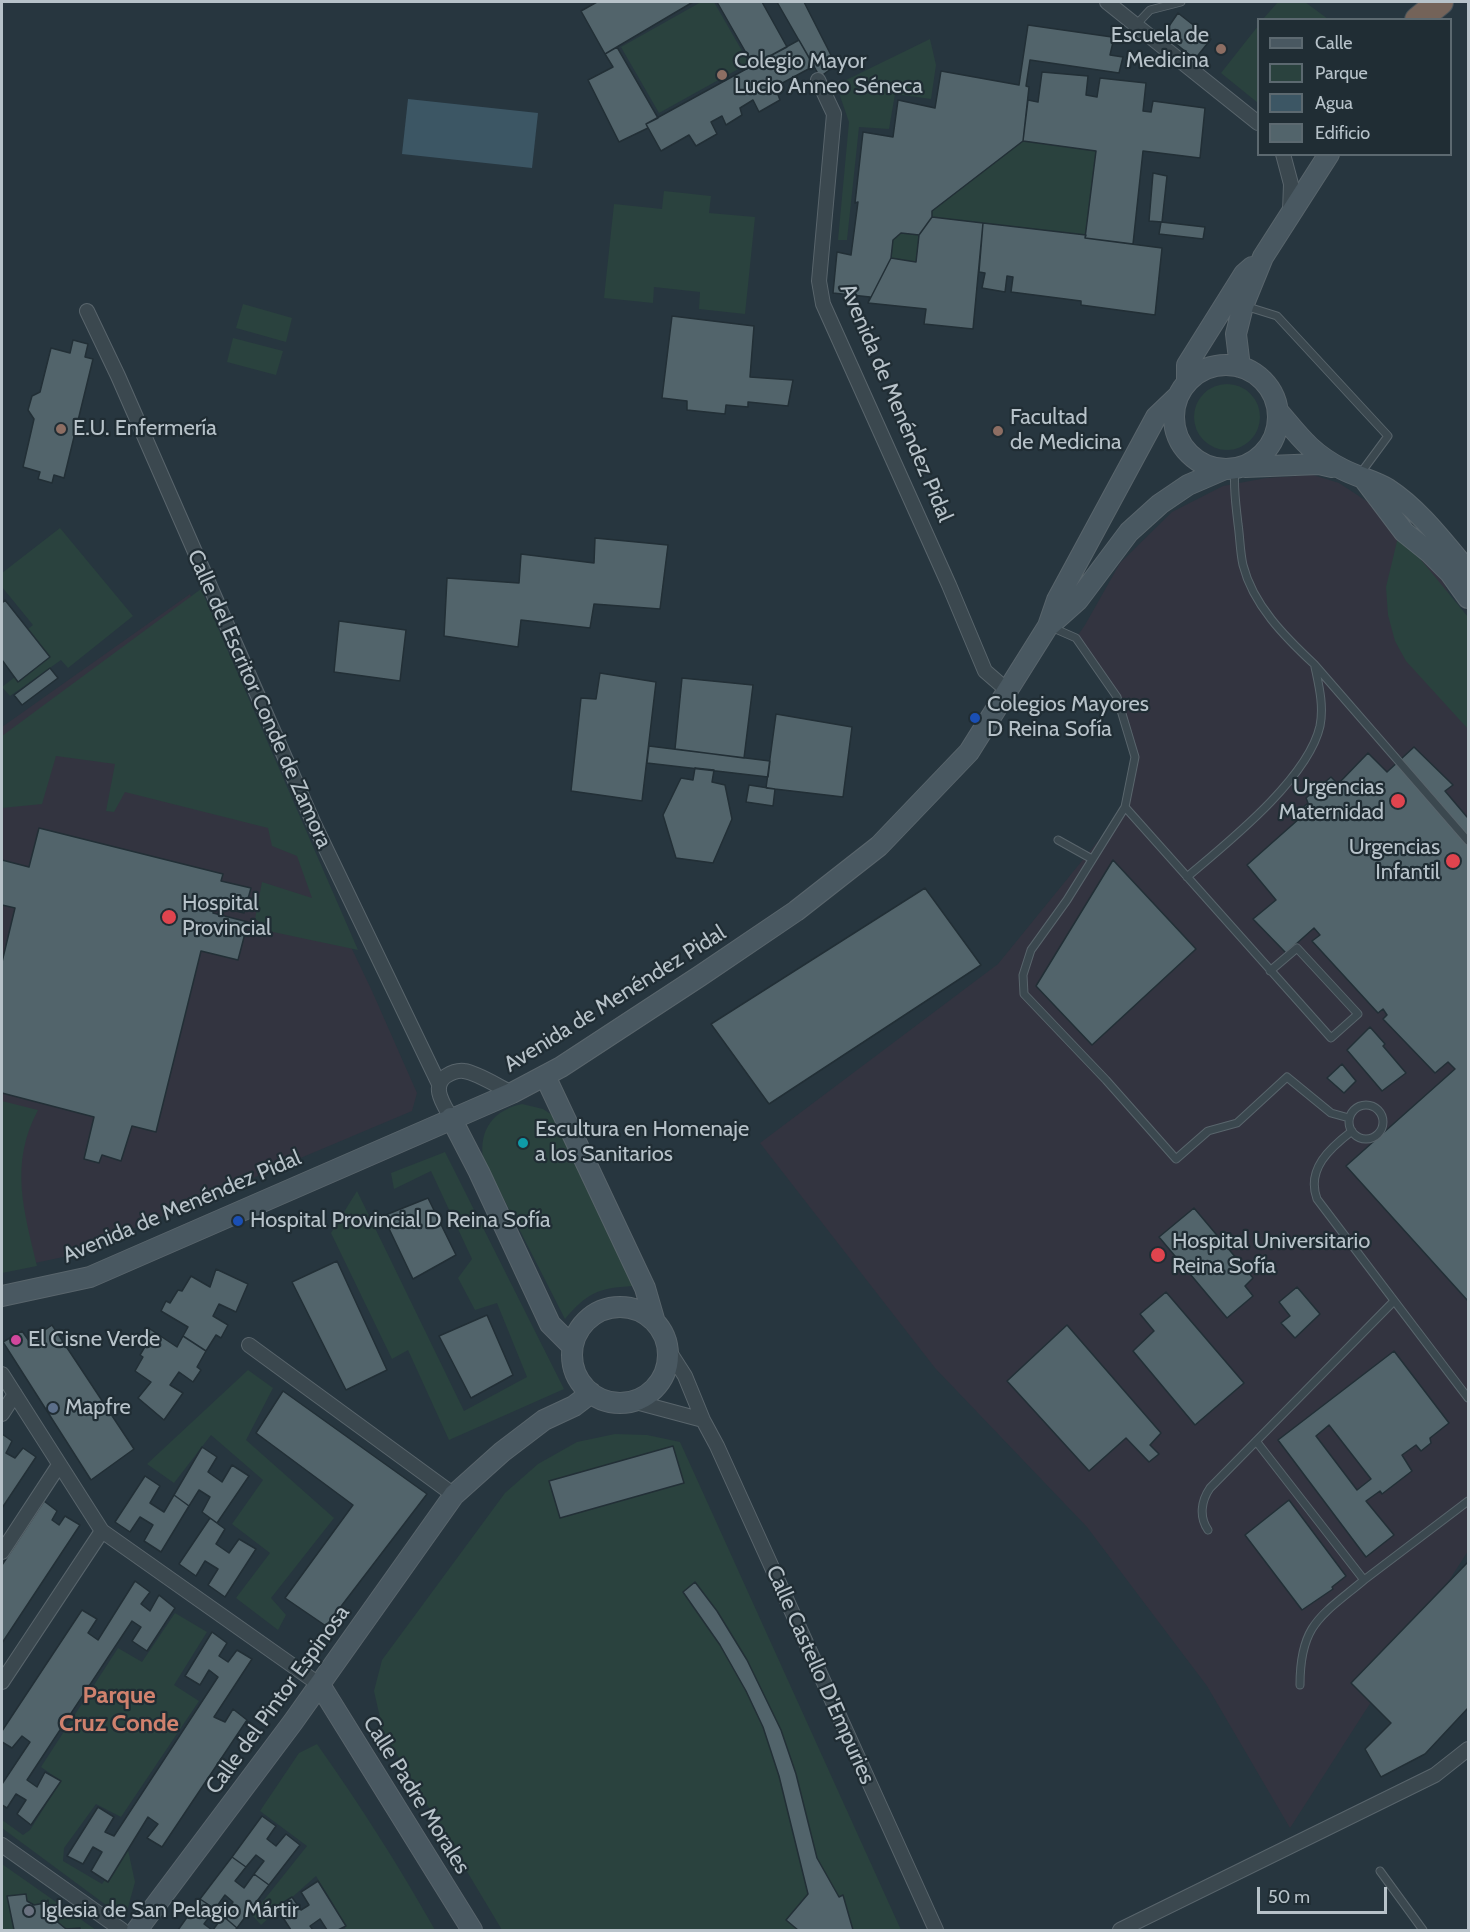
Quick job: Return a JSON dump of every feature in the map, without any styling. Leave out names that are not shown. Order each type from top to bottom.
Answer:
[{"type":"highway","points":[[1416,18],[1419,2]]},
{"type":"highway","points":[[1419,18],[1440,2]]},
{"type":"main road","points":[[1417,18],[1425,2]]},
{"type":"main road","points":[[1240,367],[1236,334],[1243,306],[1263,257],[1328,156]]},
{"type":"main road","points":[[1263,257],[1244,274],[1187,365],[1182,389],[1173,412],[1175,429],[1182,445],[1193,458],[1208,466],[1234,468],[1319,464],[1373,480],[1403,501],[1424,520],[1468,571]]},
{"type":"main road","points":[[1182,389],[1198,372],[1211,366],[1226,364],[1254,373],[1266,383],[1274,396],[1278,411],[1277,428],[1270,445],[1258,458],[1234,468]]},
{"type":"main road","name":"Avenida de Menéndez Pidal","points":[[2,1296],[90,1277],[512,1093],[545,1076],[690,983],[796,911],[879,846],[969,752],[1048,626],[1057,600],[1156,417],[1182,389]]},
{"type":"main road","points":[[1278,411],[1305,445],[1323,459],[1355,475],[1404,532],[1450,573],[1468,598]]},
{"type":"main road","name":"Avenida de Menéndez Pidal","points":[[1048,626],[1078,600],[1129,532],[1160,504],[1188,484],[1234,468]]},
{"type":"main road","points":[[545,1076],[645,1288],[654,1319],[664,1334],[669,1351],[665,1374],[658,1384],[650,1393],[632,1401],[611,1402],[591,1393],[580,1382],[572,1363],[572,1346],[582,1324],[600,1311],[620,1306],[632,1308],[654,1319]]},
{"type":"main road","points":[[451,1118],[479,1172],[550,1324],[572,1346]]},
{"type":"main road","name":"Calle del Pintor Espinosa","points":[[137,1930],[320,1685],[454,1495],[535,1426],[574,1406],[591,1393]]},
{"type":"main road","name":"Calle Padre Morales","points":[[320,1685],[471,1930]]},
{"type":"street","points":[[1107,2],[1257,122]]},
{"type":"street","name":"Avenida de Menéndez Pidal","points":[[818,81],[834,114],[819,281],[823,304],[985,671],[1008,691]]},
{"type":"street","points":[[1284,156],[1291,184],[1290,215]]},
{"type":"street","name":"Calle del Escritor Conde de Zamora","points":[[87,311],[118,376],[318,834],[439,1084],[438,1092],[451,1118]]},
{"type":"street","points":[[439,1084],[443,1078],[451,1074],[466,1071],[512,1093]]},
{"type":"street","points":[[249,1346],[454,1495]]},
{"type":"street","name":"Calle Castello D'Empuries","points":[[669,1351],[685,1377],[717,1446],[936,1930]]},
{"type":"street","points":[[2,1374],[8,1396],[59,1465],[102,1531],[320,1685]]},
{"type":"street","points":[[2,1414],[8,1396]]},
{"type":"street","points":[[632,1401],[703,1420]]},
{"type":"street","points":[[2,1552],[59,1465]]},
{"type":"street","points":[[2,1682],[102,1531]]},
{"type":"street","points":[[1119,1930],[1435,1775],[1468,1749]]},
{"type":"street","points":[[2,1845],[122,1930]]},
{"type":"lane","points":[[1136,25],[1150,10],[1181,2]]},
{"type":"lane","points":[[1243,306],[1277,316],[1388,436],[1355,475]]},
{"type":"lane","points":[[1234,468],[1233,483],[1243,565],[1253,589],[1269,616],[1288,639],[1314,664],[1468,841]]},
{"type":"lane","points":[[1048,626],[1076,638],[1117,697],[1136,757],[1125,807],[1068,900],[1031,950],[1023,975],[1024,994],[1106,1080],[1176,1160],[1208,1131],[1237,1123],[1287,1077],[1331,1113],[1349,1118]]},
{"type":"lane","points":[[1187,878],[1246,826],[1307,758],[1320,726],[1321,694],[1314,664]]},
{"type":"lane","points":[[1125,807],[1269,971],[1331,1038],[1359,1014],[1297,948],[1269,971]]},
{"type":"lane","points":[[1058,840],[1092,859]]},
{"type":"lane","points":[[1366,1104],[1376,1108],[1383,1117],[1383,1128],[1376,1136],[1364,1139],[1352,1131],[1349,1118],[1355,1108],[1366,1104]]},
{"type":"lane","points":[[1352,1131],[1322,1159],[1313,1181],[1313,1190],[1321,1207],[1468,1398]]},
{"type":"lane","points":[[1208,1530],[1203,1516],[1204,1495],[1394,1301]]},
{"type":"lane","points":[[1256,1441],[1364,1580]]},
{"type":"lane","points":[[1300,1685],[1300,1660],[1312,1628],[1320,1616],[1468,1501]]},
{"type":"lane","points":[[1380,1871],[1423,1930]]},
{"type":"shaded area","name":"Hospital Universitario Reina Sofía","points":[[1313,475],[1339,483],[1371,504],[1439,573],[1460,617],[1468,626],[1468,1551],[1290,1828],[1207,1686],[1087,1527],[935,1368],[760,1143],[998,964],[1125,808],[1135,757],[1117,697],[1076,638],[1120,563],[1172,512],[1223,486],[1266,478]]},
{"type":"shaded area","name":"Hospital Provincial","points":[[190,594],[417,1093],[412,1111],[68,1256],[2,1270],[2,727]]},
{"type":"green space","points":[[701,2],[714,2],[749,63],[659,113],[621,47]]},
{"type":"green space","points":[[1278,2],[1305,2],[1327,18],[1264,18]]},
{"type":"green space","points":[[1257,27],[1257,102],[1221,73]]},
{"type":"green space","points":[[930,39],[936,65],[931,99],[895,94],[889,129],[859,127],[847,240],[838,240],[849,122],[840,96],[842,82]]},
{"type":"green space","points":[[1023,141],[1096,151],[1086,235],[932,217],[932,211]]},
{"type":"green space","points":[[664,191],[711,196],[709,213],[755,217],[745,314],[699,309],[700,292],[654,287],[653,303],[604,298],[614,204],[662,209]]},
{"type":"green space","points":[[901,233],[919,235],[916,262],[891,258],[893,240]]},
{"type":"green space","points":[[243,304],[292,318],[286,342],[236,328]]},
{"type":"green space","points":[[233,338],[283,351],[276,375],[227,362]]},
{"type":"green space","points":[[1227,384],[1240,386],[1255,399],[1260,417],[1258,430],[1245,445],[1227,450],[1214,448],[1199,435],[1194,417],[1196,404],[1209,389]]},
{"type":"green space","points":[[60,528],[133,616],[68,668],[61,660],[10,696],[2,687],[15,677],[19,682],[49,657],[28,629],[33,625],[2,587],[2,573]]},
{"type":"green space","points":[[1399,533],[1468,617],[1468,729],[1406,661],[1395,641],[1388,615],[1386,587]]},
{"type":"green space","points":[[201,589],[358,950],[273,932],[255,919],[262,882],[312,898],[297,856],[272,846],[268,828],[125,792],[114,812],[106,811],[115,764],[56,756],[42,804],[2,808],[2,736]]},
{"type":"green space","points":[[2,1101],[38,1110],[29,1130],[22,1169],[24,1207],[37,1266],[2,1273]]},
{"type":"green space","points":[[522,1104],[543,1109],[552,1115],[633,1286],[602,1290],[580,1303],[565,1319],[483,1158],[483,1138],[490,1122],[504,1111]]},
{"type":"green space","points":[[445,1152],[564,1389],[449,1440],[408,1350],[392,1359],[331,1233],[357,1191],[464,1411],[527,1377],[497,1303],[475,1310],[458,1278],[472,1259],[431,1171],[394,1189],[391,1173]]},
{"type":"green space","points":[[248,1370],[273,1388],[246,1440],[334,1518],[271,1598],[286,1615],[278,1630],[236,1598],[270,1553],[232,1524],[263,1480],[211,1435],[174,1483],[147,1464]]},
{"type":"green space","points":[[615,1434],[647,1435],[680,1442],[901,1930],[502,1930],[383,1731],[374,1691],[382,1660],[505,1493],[538,1464],[577,1442]]},
{"type":"green space","points":[[175,1613],[207,1632],[174,1685],[199,1701],[121,1817],[96,1804],[64,1848],[63,1861],[102,1884],[128,1850],[135,1882],[127,1911],[106,1905],[2,1828],[2,1820],[23,1835],[30,1830],[61,1781],[41,1767],[118,1648],[142,1662]]},
{"type":"green space","points":[[317,1744],[379,1836],[435,1930],[346,1930],[316,1876],[261,1925],[252,1915],[307,1846],[260,1811],[299,1753]]},
{"type":"green space","points":[[2,1864],[96,1930],[2,1930]]},
{"type":"water","points":[[408,99],[538,113],[532,168],[402,154]]},
{"type":"building","points":[[597,2],[693,2],[605,54],[581,11]]},
{"type":"building","points":[[717,2],[762,2],[787,47],[753,65]]},
{"type":"building","points":[[777,2],[804,2],[836,65],[820,77]]},
{"type":"building","points":[[1178,13],[1211,39],[1195,59],[1171,40],[1175,33],[1167,29]]},
{"type":"building","points":[[1028,25],[1126,39],[1125,43],[1113,42],[1110,55],[1123,57],[1119,73],[1030,60],[1023,141],[932,211],[932,217],[919,235],[901,233],[893,240],[891,258],[868,303],[870,297],[833,293],[837,252],[851,255],[858,202],[855,203],[863,132],[893,137],[898,100],[935,108],[941,71],[1019,85]]},
{"type":"building","points":[[799,40],[814,66],[775,87],[780,100],[759,112],[753,100],[740,108],[742,115],[726,125],[722,116],[711,122],[717,134],[696,146],[689,135],[661,151],[646,124]]},
{"type":"building","points":[[617,47],[658,118],[646,124],[648,128],[619,142],[588,80],[613,67],[605,54]]},
{"type":"building","points":[[1042,72],[1088,76],[1086,95],[1097,97],[1100,78],[1146,83],[1143,111],[1151,112],[1153,101],[1205,108],[1200,158],[1143,151],[1133,244],[1085,238],[1096,151],[1023,141],[1028,100],[1038,102]]},
{"type":"building","points":[[1153,173],[1167,176],[1162,222],[1149,221]]},
{"type":"building","points":[[932,217],[983,223],[973,329],[924,324],[926,309],[868,303],[891,258],[916,262],[919,235]]},
{"type":"building","points":[[1161,222],[1205,227],[1203,239],[1159,234]]},
{"type":"building","points":[[983,223],[1086,235],[1085,238],[1162,248],[1155,315],[1081,305],[1081,301],[1011,292],[1013,277],[1007,276],[1005,292],[982,288],[985,273],[979,272]]},
{"type":"building","points":[[672,316],[754,326],[750,377],[793,380],[788,406],[748,402],[748,407],[726,405],[725,414],[687,410],[687,401],[662,398]]},
{"type":"building","points":[[73,340],[88,344],[85,357],[93,359],[64,478],[54,475],[52,483],[38,479],[40,472],[23,467],[34,419],[28,410],[32,396],[40,392],[51,348],[70,353]]},
{"type":"building","points":[[595,538],[668,545],[660,609],[594,604],[590,628],[521,620],[518,647],[444,636],[447,578],[519,583],[521,554],[594,563]]},
{"type":"building","points":[[5,600],[50,657],[18,682],[2,660],[2,603]]},
{"type":"building","points":[[339,621],[406,630],[400,681],[334,672]]},
{"type":"building","points":[[50,668],[58,678],[22,705],[14,695]]},
{"type":"building","points":[[600,673],[656,682],[642,801],[571,791],[581,698],[596,699]]},
{"type":"building","points":[[682,678],[753,685],[744,758],[675,749]]},
{"type":"building","points":[[776,714],[852,727],[843,797],[766,788]]},
{"type":"building","points":[[649,746],[770,761],[768,777],[647,763]]},
{"type":"building","points":[[1414,747],[1453,785],[1445,791],[1467,817],[1468,815],[1468,1301],[1346,1166],[1455,1069],[1448,1062],[1435,1073],[1383,1019],[1387,1015],[1383,1009],[1378,1013],[1312,941],[1320,935],[1314,928],[1286,953],[1253,919],[1276,900],[1247,865],[1300,818],[1296,813],[1308,803],[1306,798],[1331,777],[1338,784],[1368,753],[1387,772]]},
{"type":"building","points":[[695,768],[714,770],[712,782],[725,785],[732,819],[713,863],[676,858],[663,815],[681,778],[693,780]]},
{"type":"building","points":[[749,785],[775,789],[773,806],[746,802]]},
{"type":"building","points":[[39,828],[223,874],[221,881],[251,888],[244,913],[214,906],[213,913],[248,922],[238,960],[201,951],[156,1132],[132,1126],[121,1161],[102,1155],[99,1163],[84,1159],[94,1117],[2,1093],[2,962],[15,908],[2,905],[2,860],[29,867]]},
{"type":"building","points":[[1113,860],[1196,949],[1092,1045],[1036,986]]},
{"type":"building","points":[[925,888],[981,965],[769,1104],[711,1024]]},
{"type":"building","points":[[1370,1027],[1406,1073],[1382,1091],[1347,1050]]},
{"type":"building","points":[[1342,1064],[1356,1081],[1344,1093],[1327,1078]]},
{"type":"building","points":[[428,1198],[456,1255],[413,1279],[383,1216]]},
{"type":"building","points":[[1194,1208],[1253,1278],[1245,1286],[1253,1296],[1227,1318],[1159,1237]]},
{"type":"building","points":[[337,1261],[387,1370],[346,1390],[292,1282]]},
{"type":"building","points":[[216,1269],[248,1284],[236,1312],[219,1304],[213,1316],[228,1325],[221,1338],[216,1335],[206,1351],[183,1336],[188,1327],[161,1311],[166,1301],[170,1303],[178,1290],[182,1291],[191,1276],[210,1287]]},
{"type":"building","points":[[1297,1287],[1320,1314],[1295,1338],[1281,1323],[1290,1316],[1279,1302]]},
{"type":"building","points":[[1166,1292],[1244,1383],[1195,1425],[1133,1351],[1154,1331],[1140,1314]]},
{"type":"building","points":[[487,1315],[513,1375],[471,1398],[439,1336]]},
{"type":"building","points":[[52,1325],[134,1449],[91,1480],[3,1342],[22,1331],[29,1341]]},
{"type":"building","points":[[1067,1325],[1161,1433],[1150,1445],[1159,1454],[1149,1462],[1126,1438],[1089,1471],[1007,1381]]},
{"type":"building","points":[[150,1329],[177,1347],[183,1336],[206,1351],[197,1367],[201,1370],[193,1382],[179,1372],[170,1385],[183,1393],[164,1420],[138,1398],[151,1382],[135,1371],[143,1357],[140,1355],[149,1340],[145,1337]]},
{"type":"building","points":[[1394,1351],[1449,1423],[1430,1438],[1431,1443],[1421,1451],[1416,1445],[1402,1455],[1412,1471],[1382,1494],[1380,1491],[1366,1501],[1394,1535],[1366,1557],[1278,1440]],"holes":[[[1329,1425],[1371,1479],[1357,1490],[1316,1436]]]},
{"type":"building","points":[[283,1391],[427,1494],[326,1626],[285,1598],[353,1505],[256,1433]]},
{"type":"building","points":[[2,1434],[12,1441],[6,1453],[15,1458],[23,1448],[36,1457],[2,1508]]},
{"type":"building","points":[[673,1446],[684,1483],[560,1518],[549,1481]]},
{"type":"building","points":[[202,1447],[217,1457],[208,1472],[222,1482],[232,1465],[249,1476],[217,1523],[202,1512],[210,1497],[199,1490],[189,1506],[174,1495]]},
{"type":"building","points":[[145,1476],[160,1486],[150,1503],[164,1512],[174,1495],[189,1506],[161,1552],[144,1541],[153,1525],[140,1517],[130,1532],[115,1522]]},
{"type":"building","points":[[1289,1500],[1346,1576],[1332,1587],[1333,1589],[1302,1610],[1245,1535]]},
{"type":"building","points":[[44,1501],[57,1511],[52,1520],[59,1525],[65,1516],[80,1525],[2,1643],[2,1565]]},
{"type":"building","points":[[210,1518],[225,1529],[216,1544],[229,1553],[239,1539],[256,1549],[225,1597],[208,1585],[218,1569],[205,1561],[196,1576],[179,1564]]},
{"type":"building","points":[[1468,1562],[1468,1708],[1425,1754],[1381,1777],[1365,1749],[1391,1723],[1351,1683]]},
{"type":"building","points":[[135,1581],[150,1592],[141,1604],[150,1611],[159,1595],[175,1608],[147,1651],[132,1641],[141,1627],[132,1621],[27,1780],[37,1787],[45,1772],[61,1781],[31,1825],[17,1814],[26,1800],[16,1794],[7,1808],[2,1805],[2,1784],[30,1742],[22,1736],[12,1748],[2,1742],[2,1731],[82,1610],[97,1619],[88,1633],[98,1640]]},
{"type":"building","points":[[695,1582],[717,1611],[747,1660],[781,1730],[796,1774],[817,1858],[839,1897],[843,1895],[853,1930],[798,1930],[786,1920],[808,1894],[779,1776],[763,1727],[746,1691],[720,1645],[683,1592]]},
{"type":"building","points":[[212,1632],[227,1643],[219,1656],[228,1662],[237,1650],[252,1659],[214,1717],[225,1722],[233,1709],[247,1720],[162,1847],[147,1838],[158,1824],[148,1817],[108,1882],[91,1871],[102,1852],[93,1847],[83,1864],[67,1856],[98,1807],[114,1817],[105,1832],[114,1836],[218,1677],[209,1670],[200,1685],[185,1676]]},
{"type":"building","points":[[262,1816],[276,1826],[267,1839],[276,1846],[286,1834],[300,1845],[269,1885],[254,1874],[264,1861],[256,1855],[246,1867],[232,1857]]},
{"type":"building","points":[[232,1857],[246,1867],[235,1881],[244,1888],[254,1874],[269,1885],[237,1928],[223,1916],[233,1902],[225,1895],[215,1909],[200,1899]]},
{"type":"building","points":[[318,1881],[346,1926],[338,1930],[327,1930],[320,1919],[310,1926],[313,1930],[291,1930],[276,1907],[292,1897],[301,1910],[309,1905],[301,1892]]},
{"type":"building","name":"Iglesia de San Pelagio Mártir","points":[[26,1894],[27,1901],[34,1905],[45,1903],[48,1900],[48,1914],[66,1929],[80,1928],[80,1930],[14,1930],[7,1896]]},
{"type":"building","points":[[200,1899],[215,1909],[204,1924],[212,1930],[178,1930]]},
{"type":"building","points":[[223,1916],[237,1928],[235,1930],[213,1930]]},
{"type":"place","name":"Escuela de Medicina","points":[[1221,49]]},
{"type":"place","name":"Colegio Mayor Lucio Anneo Séneca","points":[[722,75]]},
{"type":"place","name":"E.U. Enfermería","points":[[61,429]]},
{"type":"place","name":"Facultad de Medicina","points":[[998,431]]},
{"type":"place","name":"Colegios Mayores D Reina Sofía","points":[[975,718]]},
{"type":"place","name":"Urgencias Maternidad","points":[[1398,801]]},
{"type":"place","name":"Urgencias Infantil","points":[[1453,861]]},
{"type":"place","name":"Hospital Provincial","points":[[169,917]]},
{"type":"place","name":"Escultura en Homenaje a los Sanitarios","points":[[523,1143]]},
{"type":"place","name":"Hospital Provincial D Reina Sofía","points":[[238,1221]]},
{"type":"place","name":"Hospital Universitario Reina Sofía","points":[[1158,1255]]},
{"type":"place","name":"El Cisne Verde","points":[[16,1340]]},
{"type":"place","name":"Mapfre","points":[[53,1408]]},
{"type":"place","name":"Iglesia de San Pelagio Mártir","points":[[29,1911]]},
{"type":"district","name":"Parque Cruz Conde","points":[[119,1710]]}]
